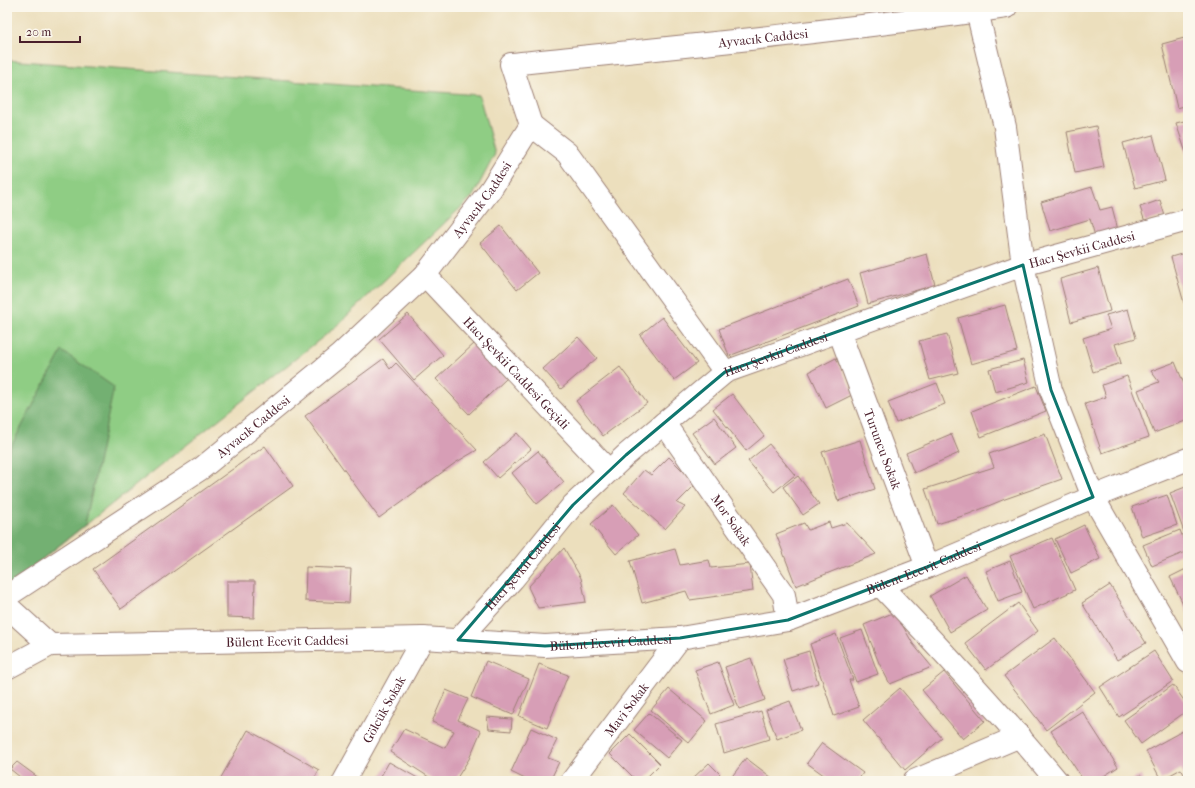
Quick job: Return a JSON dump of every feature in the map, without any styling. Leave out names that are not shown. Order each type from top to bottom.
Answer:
[{"type":"street","points":[[1006,7],[977,11],[1005,127],[1023,265],[1051,390],[1093,497],[1188,662]]},
{"type":"street","name":"Ayvacık Caddesi","points":[[7,596],[202,468],[340,355],[424,275],[492,189],[531,125],[511,64],[762,38],[977,11]]},
{"type":"street","points":[[531,125],[567,153],[725,372]]},
{"type":"street","name":"Hacı Şevkii Caddesi","points":[[458,640],[513,579],[573,505],[626,455],[725,372],[1023,265],[1188,220]]},
{"type":"street","name":"Hacı Şevkii Caddesi Geçidi","points":[[424,275],[609,471]]},
{"type":"street","name":"Turuncu Sokak","points":[[839,331],[927,567]]},
{"type":"street","name":"Mor Sokak","points":[[664,423],[784,595],[788,620]]},
{"type":"street","name":"Bülent Ecevit Caddesi","points":[[7,668],[50,645],[423,638],[545,646],[680,638],[788,620],[927,567],[1093,497],[1188,459]]},
{"type":"street","points":[[880,585],[969,679],[1020,736],[1057,781]]},
{"type":"street","points":[[7,606],[50,645]]},
{"type":"street","name":"Gölcük Sokak","points":[[344,781],[423,638]]},
{"type":"street","name":"Mavi Sokak","points":[[572,781],[680,638]]},
{"type":"street","points":[[914,781],[1020,736]]},
{"type":"highlighted area","points":[[1023,265],[1051,390],[1093,497],[927,567],[788,620],[680,638],[545,646],[458,640],[573,505],[626,455],[725,372]]},
{"type":"green space","points":[[7,60],[479,95],[495,154],[473,196],[332,330],[7,587]]},
{"type":"green space","points":[[62,351],[114,387],[85,525],[7,587],[7,454]]},
{"type":"building","points":[[1188,37],[1188,105],[1177,108],[1162,44]]},
{"type":"building","points":[[1188,120],[1188,152],[1186,153],[1176,123]]},
{"type":"building","points":[[1096,126],[1104,167],[1075,173],[1067,132]]},
{"type":"building","points":[[1153,135],[1165,180],[1135,188],[1123,143]]},
{"type":"building","points":[[1092,187],[1100,210],[1112,207],[1118,230],[1095,236],[1090,219],[1050,231],[1041,202]]},
{"type":"building","points":[[1160,200],[1165,216],[1145,222],[1140,207]]},
{"type":"building","points":[[501,226],[538,273],[517,290],[480,243]]},
{"type":"building","points":[[1188,252],[1188,302],[1184,303],[1171,257]]},
{"type":"building","points":[[927,254],[935,285],[868,304],[860,273]]},
{"type":"building","points":[[1098,268],[1110,311],[1071,322],[1060,279]]},
{"type":"building","points":[[848,279],[859,306],[729,356],[719,329]]},
{"type":"building","points":[[1005,305],[1017,351],[971,364],[958,318]]},
{"type":"building","points":[[1128,309],[1136,338],[1115,344],[1121,363],[1093,372],[1083,338],[1111,329],[1106,315]]},
{"type":"building","points":[[408,314],[443,355],[414,380],[379,339]]},
{"type":"building","points":[[662,317],[697,363],[674,380],[640,335]]},
{"type":"building","points":[[947,334],[958,373],[930,380],[919,341]]},
{"type":"building","points":[[578,337],[597,358],[561,389],[543,369]]},
{"type":"building","points":[[475,343],[507,378],[469,414],[436,379]]},
{"type":"building","points":[[836,358],[854,394],[826,408],[809,372]]},
{"type":"building","points":[[383,359],[390,369],[396,363],[477,450],[455,463],[379,518],[305,416]]},
{"type":"building","points":[[1023,360],[1029,382],[995,392],[989,369]]},
{"type":"building","points":[[1175,362],[1186,389],[1188,389],[1188,420],[1154,433],[1138,390],[1159,382],[1151,371]]},
{"type":"building","points":[[620,367],[647,403],[603,436],[576,401]]},
{"type":"building","points":[[1127,376],[1149,437],[1102,453],[1085,404],[1106,397],[1102,385]]},
{"type":"building","points":[[937,383],[945,404],[896,423],[888,402]]},
{"type":"building","points":[[1036,386],[1046,411],[981,437],[972,411]]},
{"type":"building","points":[[732,394],[764,436],[746,451],[713,409]]},
{"type":"building","points":[[714,417],[736,448],[715,464],[692,433]]},
{"type":"building","points":[[517,433],[531,449],[498,478],[484,462]]},
{"type":"building","points":[[951,434],[959,453],[914,473],[906,453]]},
{"type":"building","points":[[1045,434],[1062,479],[1005,499],[969,514],[937,524],[925,489],[994,467],[989,454]]},
{"type":"building","points":[[860,440],[875,489],[838,501],[822,452]]},
{"type":"building","points":[[769,444],[795,475],[774,492],[748,461]]},
{"type":"building","points":[[265,446],[293,486],[121,609],[93,569]]},
{"type":"building","points":[[538,451],[564,482],[537,504],[512,473]]},
{"type":"building","points":[[669,457],[696,484],[677,503],[685,507],[665,529],[624,493],[644,470],[651,475]]},
{"type":"building","points":[[798,476],[819,504],[803,515],[783,487]]},
{"type":"building","points":[[1188,486],[1188,530],[1184,532],[1170,493]]},
{"type":"building","points":[[1167,495],[1177,525],[1142,537],[1132,507]]},
{"type":"building","points":[[613,505],[638,535],[616,554],[591,524]]},
{"type":"building","points":[[829,522],[831,528],[847,523],[876,554],[796,586],[776,534],[804,523],[808,530]]},
{"type":"building","points":[[1084,525],[1100,559],[1071,573],[1055,539]]},
{"type":"building","points":[[1180,530],[1188,551],[1152,566],[1143,545]]},
{"type":"building","points":[[1052,538],[1075,590],[1033,609],[1010,556]]},
{"type":"building","points":[[564,548],[581,578],[586,602],[538,608],[528,587]]},
{"type":"building","points":[[675,549],[680,565],[709,560],[711,568],[750,564],[753,591],[690,600],[686,591],[642,603],[630,561]]},
{"type":"building","points":[[1010,561],[1022,592],[998,601],[986,571]]},
{"type":"building","points":[[306,567],[351,569],[349,603],[305,601]]},
{"type":"building","points":[[1188,568],[1188,614],[1170,577]]},
{"type":"building","points":[[966,575],[987,610],[950,632],[930,596]]},
{"type":"building","points":[[227,581],[255,581],[254,618],[227,617]]},
{"type":"building","points":[[1110,585],[1146,643],[1117,660],[1082,603]]},
{"type":"building","points":[[1018,603],[1038,631],[986,670],[965,643]]},
{"type":"building","points":[[895,612],[913,644],[932,667],[890,684],[879,663],[864,625]]},
{"type":"building","points":[[862,630],[878,674],[856,682],[840,638]]},
{"type":"building","points":[[836,634],[853,680],[849,680],[859,707],[834,716],[810,644]]},
{"type":"building","points":[[1055,638],[1095,692],[1046,730],[1004,676]]},
{"type":"building","points":[[809,651],[818,683],[793,691],[783,659]]},
{"type":"building","points":[[1154,651],[1173,681],[1119,717],[1100,687]]},
{"type":"building","points":[[751,658],[765,700],[739,709],[725,667]]},
{"type":"building","points":[[486,661],[529,679],[513,715],[471,697]]},
{"type":"building","points":[[718,662],[734,705],[711,714],[695,670]]},
{"type":"building","points":[[539,664],[568,675],[547,728],[519,716]]},
{"type":"building","points":[[944,672],[985,721],[963,739],[922,690]]},
{"type":"building","points":[[1173,685],[1188,706],[1188,710],[1141,744],[1124,720]]},
{"type":"building","points":[[900,688],[942,738],[905,770],[863,720]]},
{"type":"building","points":[[669,689],[707,721],[689,743],[651,710]]},
{"type":"building","points":[[446,690],[468,699],[458,720],[481,731],[469,759],[455,781],[435,781],[390,752],[404,729],[445,748],[454,731],[432,722]]},
{"type":"building","points":[[790,701],[801,730],[777,739],[766,710]]},
{"type":"building","points":[[761,711],[769,739],[724,753],[716,724]]},
{"type":"building","points":[[1082,711],[1118,767],[1096,781],[1084,781],[1051,731]]},
{"type":"building","points":[[649,713],[682,740],[667,758],[634,730]]},
{"type":"building","points":[[487,717],[512,719],[511,731],[489,729]]},
{"type":"building","points":[[531,728],[557,740],[548,758],[559,762],[550,781],[529,781],[511,772]]},
{"type":"building","points":[[1188,728],[1188,781],[1181,769],[1161,780],[1146,751]]},
{"type":"building","points":[[248,730],[319,770],[313,781],[219,781]]},
{"type":"building","points":[[630,734],[660,764],[643,781],[637,781],[610,754]]},
{"type":"building","points":[[822,743],[863,773],[857,781],[832,781],[807,763]]},
{"type":"building","points":[[746,758],[776,781],[733,781],[730,779]]},
{"type":"building","points":[[17,762],[43,781],[25,781],[10,769]]},
{"type":"building","points":[[389,762],[423,781],[378,781]]},
{"type":"building","points":[[709,763],[720,774],[714,781],[694,781],[692,779]]},
{"type":"building","points":[[1141,775],[1144,781],[1129,781]]}]
